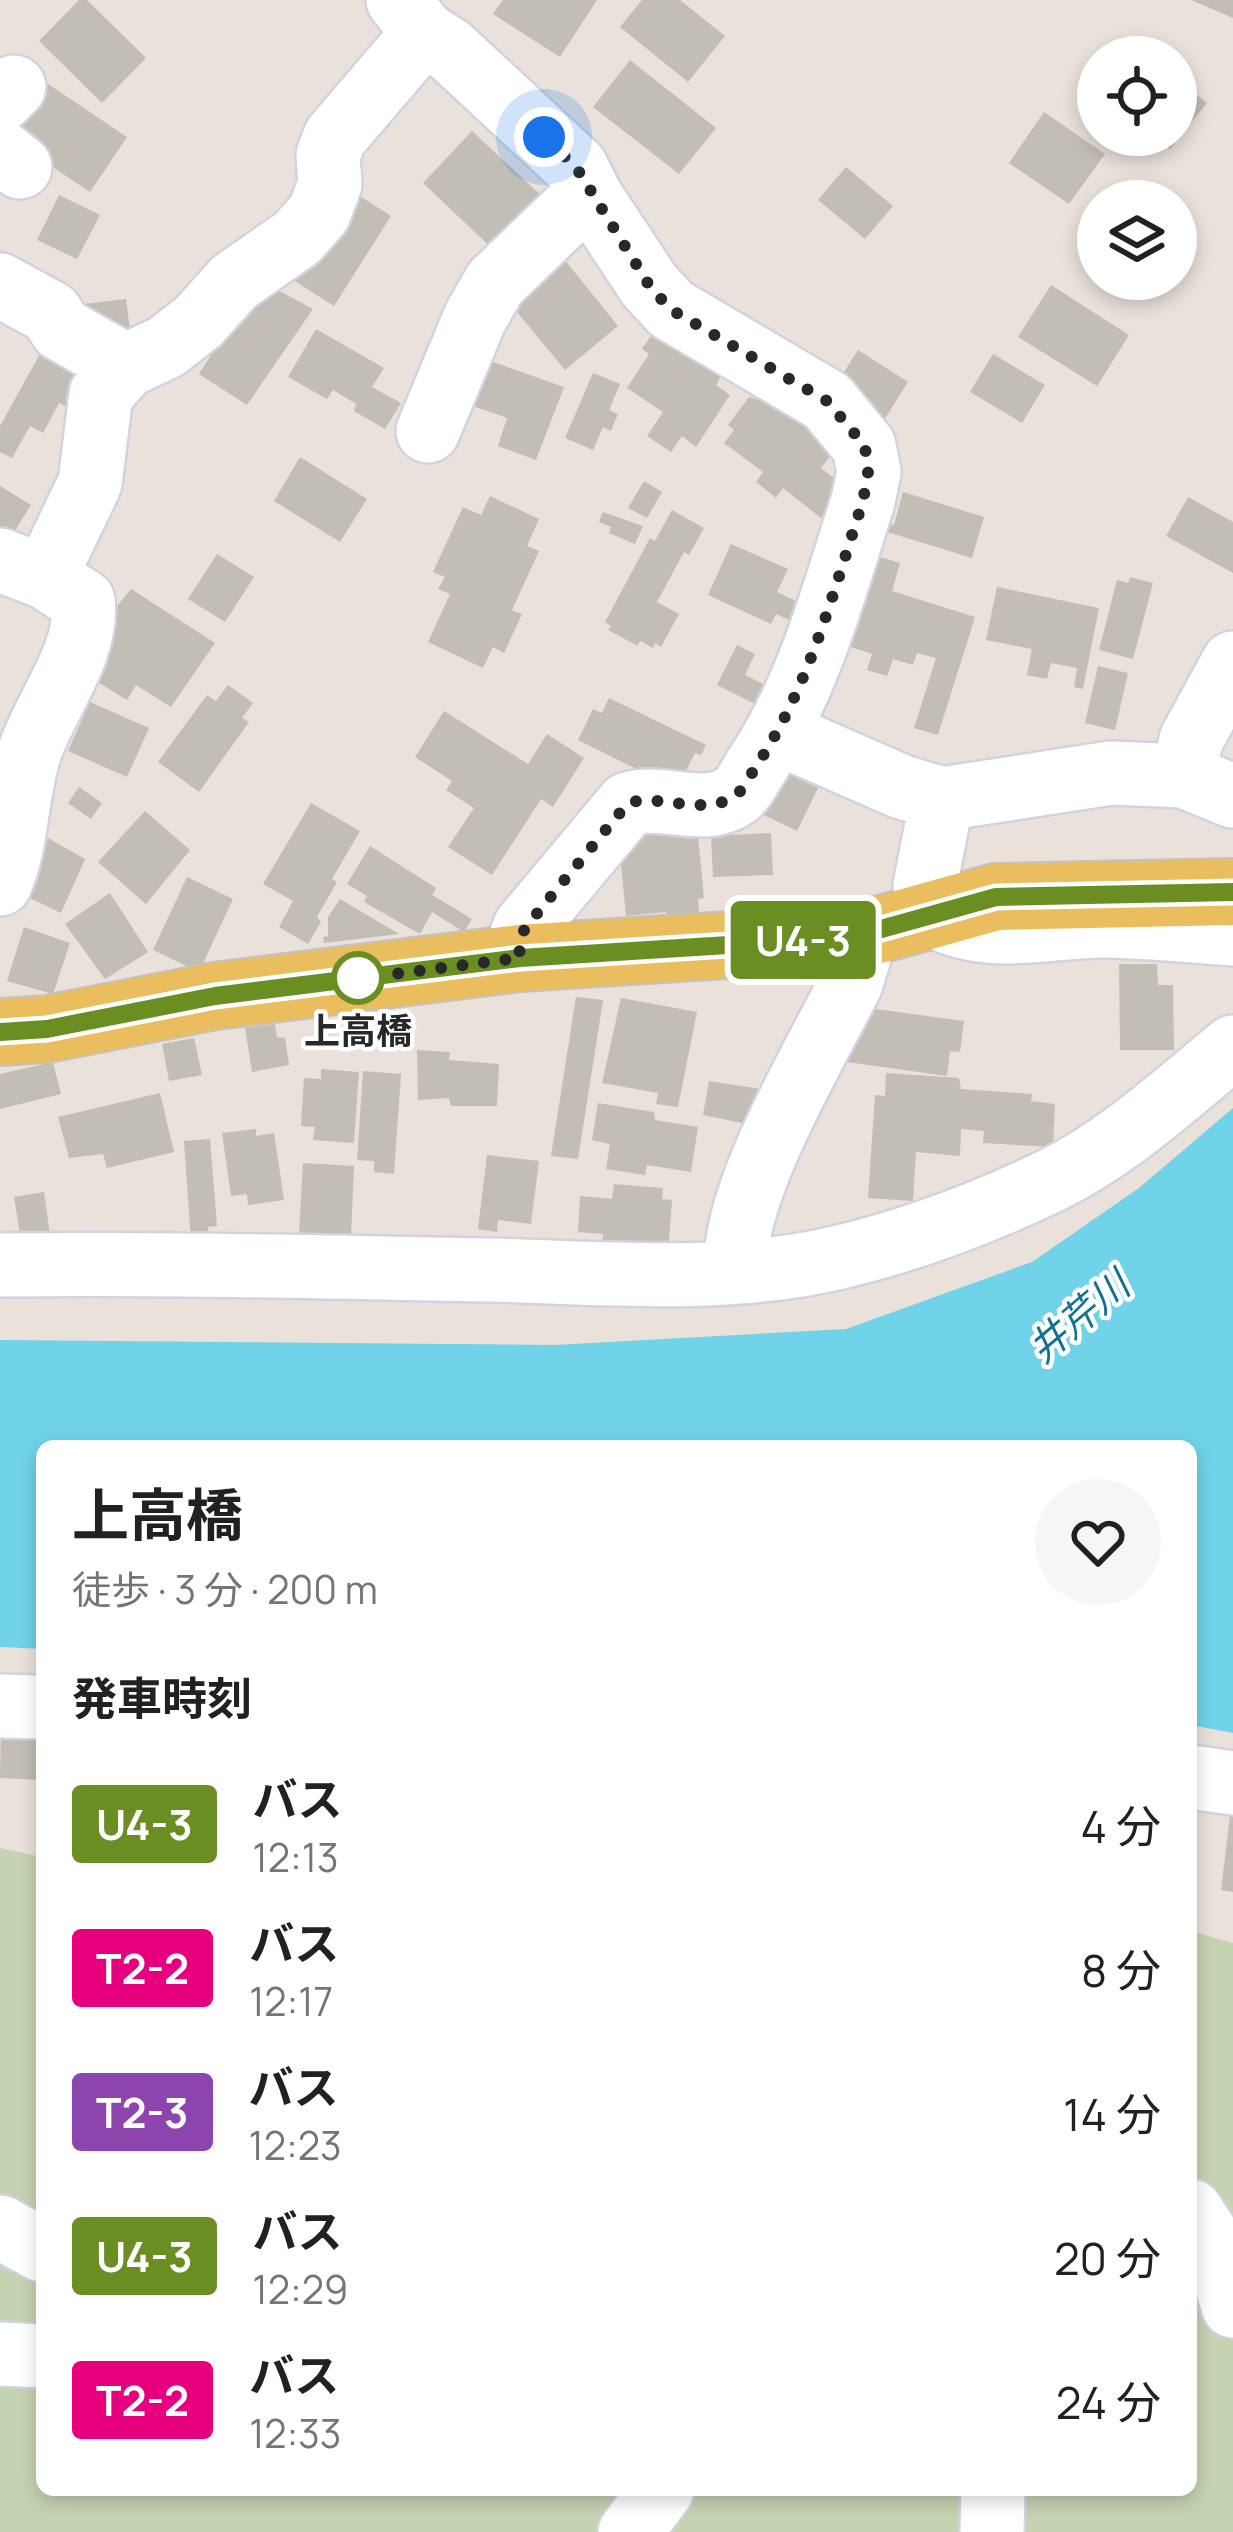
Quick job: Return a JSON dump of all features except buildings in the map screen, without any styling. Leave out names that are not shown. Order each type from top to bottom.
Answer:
[{"type":"main road","points":[[0,1032],[47,1029],[215,996],[520,958],[858,934],[996,897],[1233,892]]},
{"type":"street","points":[[0,884],[14,836],[9,798],[86,625],[83,601],[23,569],[90,483],[101,394],[126,366],[166,347],[198,322],[234,282],[319,213],[330,184],[328,155],[335,137],[411,16],[576,167],[649,285],[670,309],[827,401],[865,446],[868,472],[863,501],[806,676],[778,733],[738,794],[710,806],[628,803],[525,928],[520,958]]},
{"type":"street","points":[[428,431],[495,284],[575,206],[591,197]]},
{"type":"street","points":[[0,285],[51,313],[62,329],[126,366]]},
{"type":"street","points":[[778,733],[941,799],[1111,772],[1208,786],[1191,740],[1233,663]]},
{"type":"street","points":[[941,799],[925,886],[932,915],[959,928],[1010,934],[1106,926],[1233,934]]},
{"type":"street","points":[[736,1271],[735,1250],[762,1159],[851,983],[859,957],[858,934]]},
{"type":"street","points":[[0,1265],[157,1263],[614,1273],[736,1271],[834,1258],[938,1227],[1053,1179],[1140,1124],[1233,1047]]},
{"type":"street","points":[[0,1706],[36,1707]]},
{"type":"street","points":[[1197,1778],[1233,1783]]},
{"type":"street","points":[[1197,2219],[1217,2251],[1233,2306]]},
{"type":"street","points":[[0,2227],[36,2246]]},
{"type":"street","points":[[0,2354],[36,2356]]},
{"type":"street","points":[[630,2532],[657,2496]]},
{"type":"street","points":[[992,2532],[993,2496]]},
{"type":"green space","points":[[0,1848],[36,1856],[36,2496],[1197,2496],[1197,1933],[1233,1943],[1233,2532],[0,2532]]},
{"type":"water","name":"井芹川","points":[[1233,1108],[1233,1733],[1197,1726],[1197,1440],[36,1440],[36,1649],[0,1647],[0,1340],[555,1345],[846,1329],[1032,1262],[1139,1188]]},
{"type":"bus line","name":"U4-3","points":[[0,1032],[47,1029],[215,996],[520,958],[823,939],[874,931],[996,897],[1233,892]]},
{"type":"place","name":"上高橋","points":[[358,978]]},
{"type":"route","points":[[358,978],[346,980],[520,958],[525,928],[628,803],[710,806],[738,794],[778,733],[806,676],[863,501],[868,472],[865,446],[827,401],[670,309],[649,285],[576,167],[544,137]]}]
